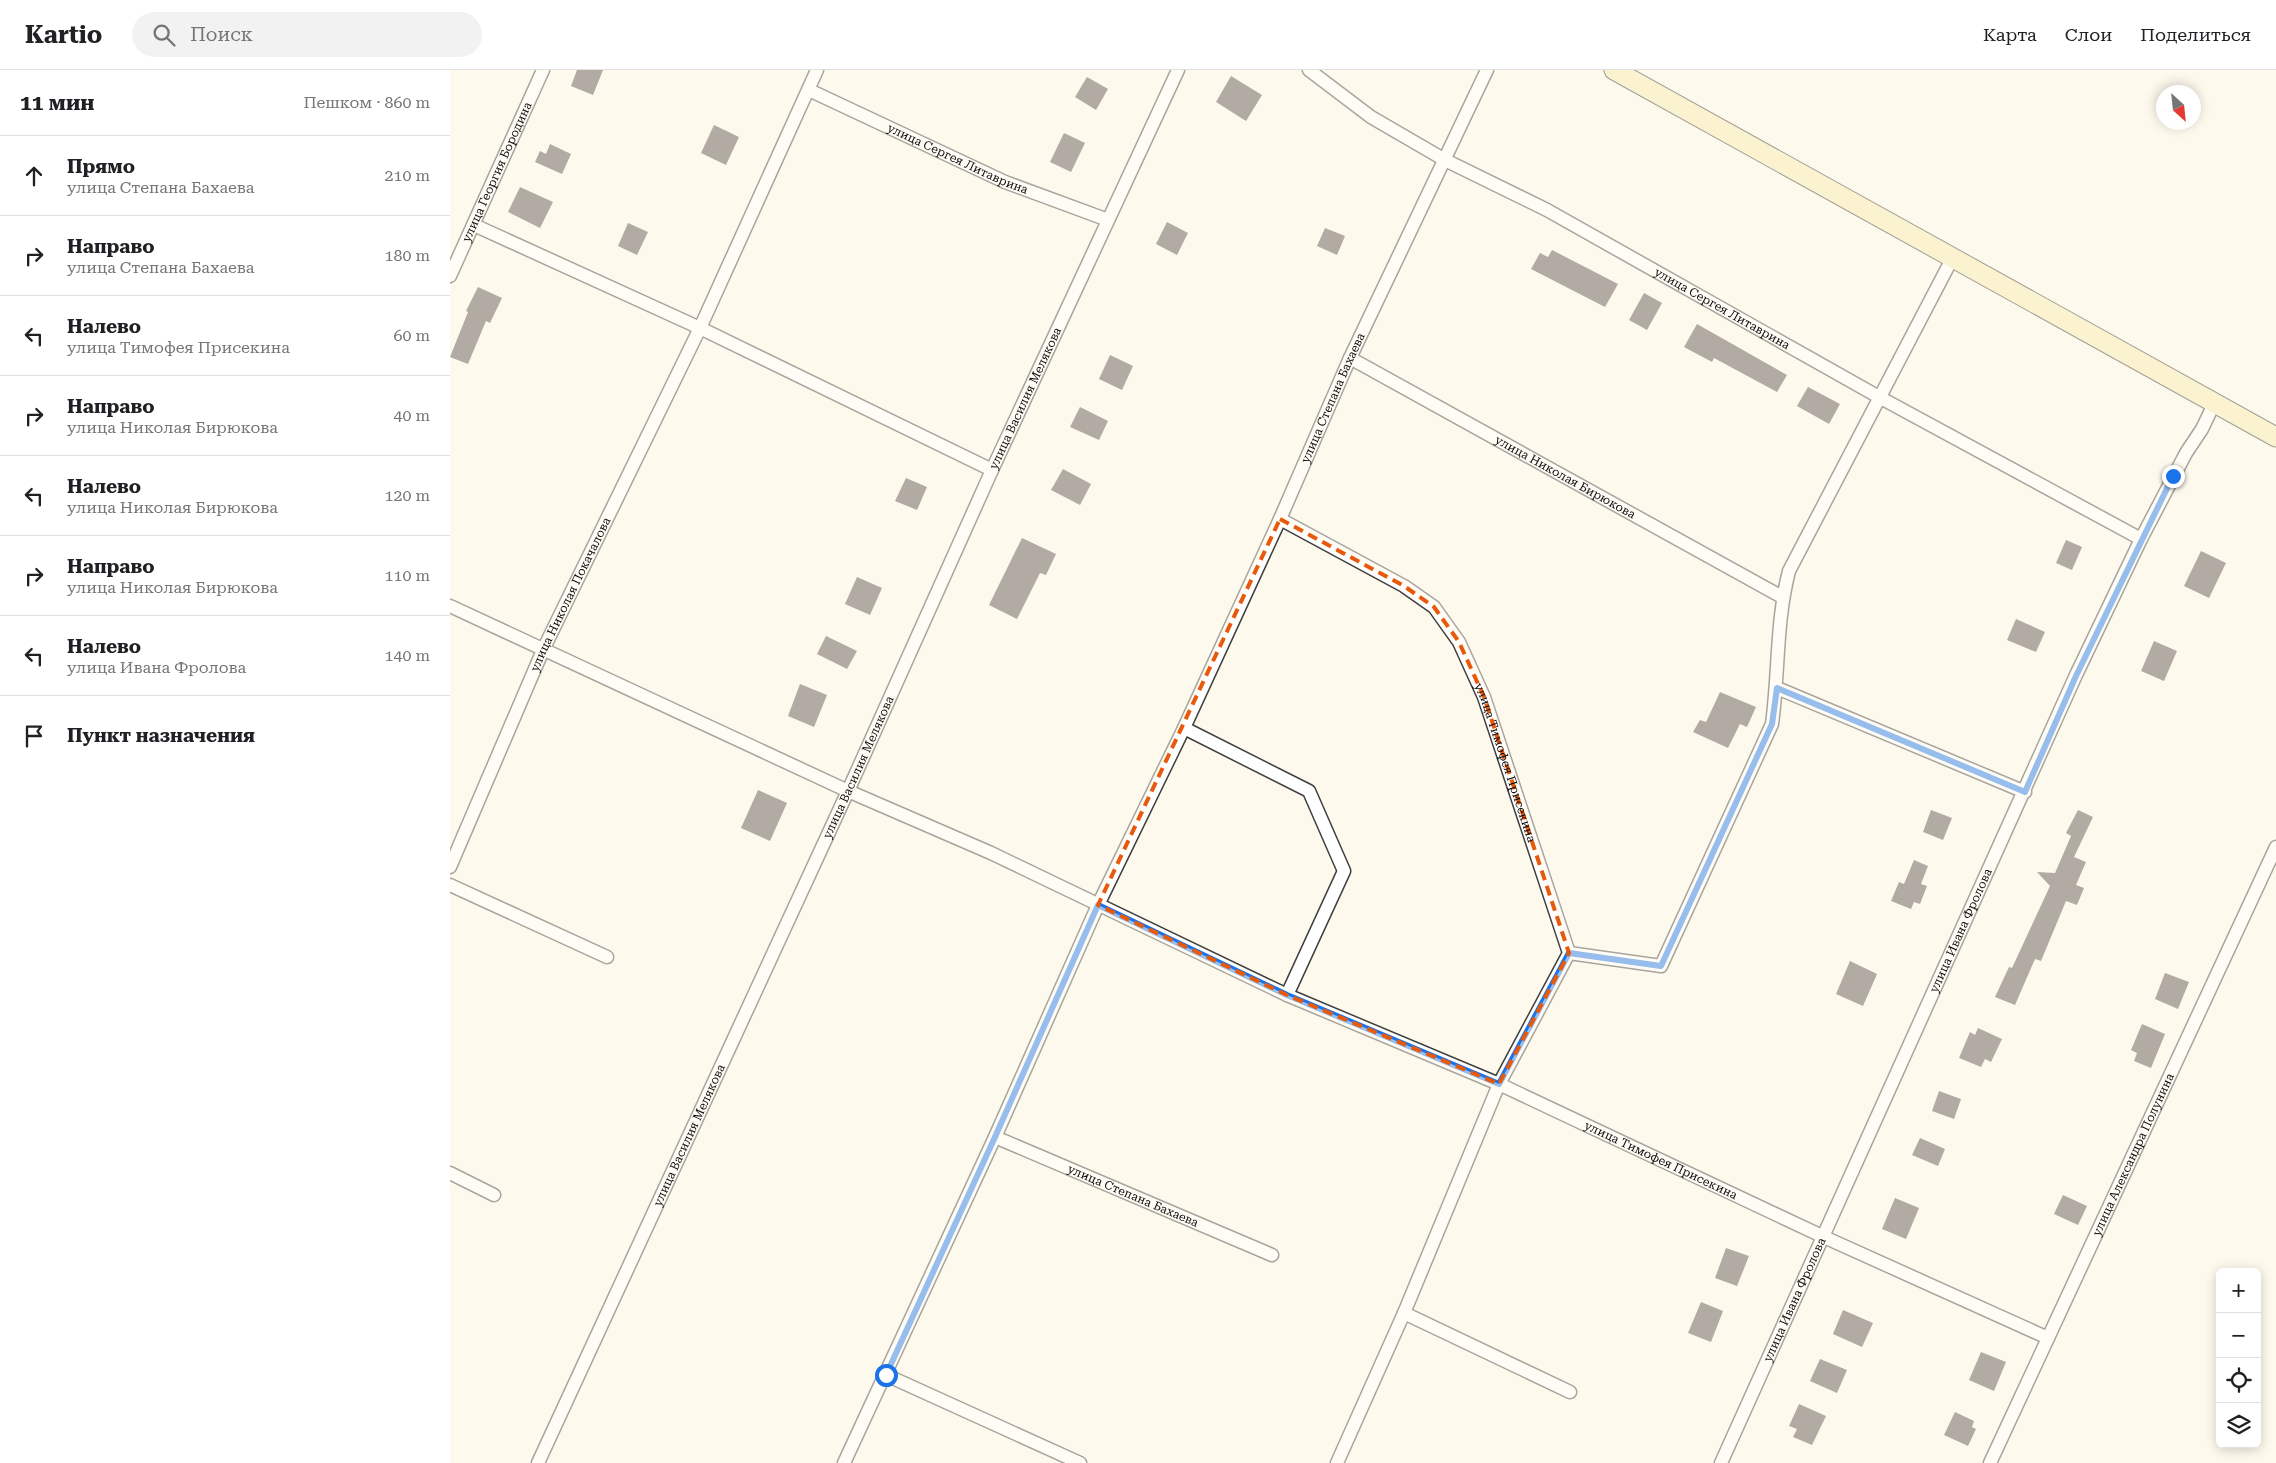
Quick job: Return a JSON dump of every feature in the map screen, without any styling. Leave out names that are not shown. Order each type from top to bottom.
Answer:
[{"type":"main road","points":[[1614,70],[2276,438]]},
{"type":"street","name":"улица Георгия Бородина","points":[[450,276],[543,70]]},
{"type":"street","points":[[700,328],[817,70]]},
{"type":"street","name":"улица Василия Мелякова","points":[[538,1463],[848,791],[992,470],[1178,70]]},
{"type":"street","name":"улица Сергея Литаврина","points":[[1309,70],[1371,117],[1445,160],[1547,210],[1879,398],[2141,539]]},
{"type":"street","name":"улица Степана Бахаева","points":[[844,1463],[995,1137],[1098,905],[1184,728],[1280,519],[1350,358],[1488,70]]},
{"type":"street","name":"улица Сергея Литаврина","points":[[809,90],[1005,182],[1108,220]]},
{"type":"street","points":[[474,225],[700,328],[992,470]]},
{"type":"street","points":[[1337,1463],[1404,1313],[1499,1084],[1569,953],[1661,966],[1772,724],[1777,688],[1776,648],[1782,597],[1789,571],[1953,257]]},
{"type":"street","name":"улица Николая Покачалова","points":[[450,868],[543,650],[700,328]]},
{"type":"street","name":"улица Николая Бирюкова","points":[[1350,358],[1782,597]]},
{"type":"street","name":"улица Ивана Фролова","points":[[1721,1463],[2076,676],[2141,539],[2214,404]]},
{"type":"street","name":"улица Тимофея Присекина","points":[[1280,519],[1404,586],[1434,607],[1459,642],[1484,697],[1569,953]]},
{"type":"street","points":[[450,606],[848,791],[991,853],[1287,995],[1499,1084]]},
{"type":"street","points":[[1777,688],[2025,792]]},
{"type":"street","points":[[1184,728],[1309,791],[1344,871],[1287,995]]},
{"type":"street","name":"улица Александра Полунина","points":[[1990,1463],[2276,848]]},
{"type":"street","points":[[450,885],[607,957]]},
{"type":"street","name":"улица Тимофея Присекина","points":[[1499,1084],[1824,1237],[2048,1338]]},
{"type":"street","name":"улица Степана Бахаева","points":[[995,1137],[1272,1255]]},
{"type":"street","points":[[450,1173],[494,1195]]},
{"type":"street","points":[[1404,1313],[1570,1392]]},
{"type":"street","points":[[886,1375],[1080,1463]]},
{"type":"highlighted area","points":[[1280,519],[1404,586],[1434,607],[1459,642],[1484,697],[1569,953],[1499,1084],[1287,995],[1098,905]]},
{"type":"building","points":[[577,70],[603,70],[593,95],[571,86]]},
{"type":"building","points":[[1231,76],[1262,95],[1246,121],[1216,102]]},
{"type":"building","points":[[1087,77],[1108,89],[1096,110],[1075,97]]},
{"type":"building","points":[[714,125],[739,137],[726,165],[701,153]]},
{"type":"building","points":[[1064,133],[1085,143],[1071,172],[1050,162]]},
{"type":"building","points":[[550,144],[571,154],[562,174],[535,162],[540,151],[546,154]]},
{"type":"building","points":[[520,187],[553,202],[540,228],[508,212]]},
{"type":"building","points":[[1167,222],[1188,233],[1177,255],[1156,244]]},
{"type":"building","points":[[628,223],[648,232],[637,255],[618,246]]},
{"type":"building","points":[[1325,228],[1345,236],[1337,255],[1317,246]]},
{"type":"building","points":[[1552,250],[1618,284],[1605,307],[1531,269],[1540,253],[1548,257]]},
{"type":"building","points":[[478,287],[502,298],[490,323],[486,321],[468,364],[450,357],[468,312],[466,311]]},
{"type":"building","points":[[1644,293],[1662,303],[1647,330],[1629,320]]},
{"type":"building","points":[[1697,324],[1787,375],[1777,392],[1714,358],[1712,362],[1684,347]]},
{"type":"building","points":[[1110,355],[1133,366],[1122,390],[1099,379]]},
{"type":"building","points":[[1808,387],[1840,404],[1829,424],[1797,406]]},
{"type":"building","points":[[1080,407],[1108,421],[1099,440],[1070,427]]},
{"type":"building","points":[[1063,469],[1091,484],[1080,505],[1051,490]]},
{"type":"building","points":[[906,478],[927,487],[917,510],[895,501]]},
{"type":"building","points":[[1022,538],[1056,554],[1046,575],[1040,573],[1017,619],[989,605]]},
{"type":"building","points":[[2066,540],[2082,547],[2072,570],[2056,563]]},
{"type":"building","points":[[2201,551],[2226,563],[2209,598],[2184,586]]},
{"type":"building","points":[[857,577],[882,588],[870,615],[845,604]]},
{"type":"building","points":[[2016,619],[2045,632],[2036,652],[2007,640]]},
{"type":"building","points":[[826,636],[857,651],[847,669],[817,654]]},
{"type":"building","points":[[2154,641],[2177,651],[2164,681],[2141,671]]},
{"type":"building","points":[[800,684],[827,695],[814,727],[788,716]]},
{"type":"building","points":[[1720,692],[1756,707],[1747,727],[1740,724],[1728,748],[1693,732],[1700,720],[1706,722]]},
{"type":"building","points":[[758,790],[787,803],[770,841],[741,828]]},
{"type":"building","points":[[1931,810],[1952,818],[1943,840],[1923,832]]},
{"type":"building","points":[[2078,810],[2093,817],[2074,857],[2086,862],[2076,885],[2084,888],[2077,905],[2066,901],[2041,961],[2035,959],[2015,1005],[1995,997],[2009,967],[2012,968],[2050,886],[2037,872],[2055,873],[2071,836],[2066,833]]},
{"type":"building","points":[[1914,860],[1928,866],[1921,884],[1927,886],[1920,904],[1914,902],[1911,909],[1891,901],[1899,882],[1904,884]]},
{"type":"building","points":[[1850,961],[1877,974],[1863,1006],[1836,994]]},
{"type":"building","points":[[2165,973],[2189,982],[2178,1009],[2155,999]]},
{"type":"building","points":[[2142,1024],[2165,1034],[2151,1068],[2134,1061],[2137,1053],[2131,1050]]},
{"type":"building","points":[[1978,1028],[2002,1039],[1991,1062],[1985,1059],[1981,1067],[1959,1058],[1970,1032],[1975,1035]]},
{"type":"building","points":[[1939,1091],[1961,1099],[1954,1119],[1932,1111]]},
{"type":"building","points":[[1920,1138],[1945,1149],[1938,1166],[1912,1155]]},
{"type":"building","points":[[2063,1195],[2087,1206],[2078,1225],[2054,1214]]},
{"type":"building","points":[[1895,1198],[1919,1208],[1906,1239],[1882,1229]]},
{"type":"building","points":[[1726,1248],[1749,1256],[1737,1286],[1715,1278]]},
{"type":"building","points":[[1701,1302],[1723,1311],[1711,1342],[1688,1333]]},
{"type":"building","points":[[1843,1310],[1873,1323],[1862,1347],[1833,1334]]},
{"type":"building","points":[[1981,1352],[2006,1362],[1994,1391],[1969,1380]]},
{"type":"building","points":[[1820,1359],[1847,1370],[1837,1393],[1810,1381]]},
{"type":"building","points":[[1799,1404],[1826,1416],[1812,1445],[1793,1437],[1797,1429],[1789,1426]]},
{"type":"building","points":[[1955,1412],[1974,1421],[1972,1427],[1976,1429],[1968,1446],[1944,1435]]},
{"type":"route","points":[[886,1375],[995,1137],[1098,905],[1287,995],[1499,1084],[1569,953],[1661,966],[1772,724],[1777,688],[2025,792],[2076,676],[2173,476]]}]
